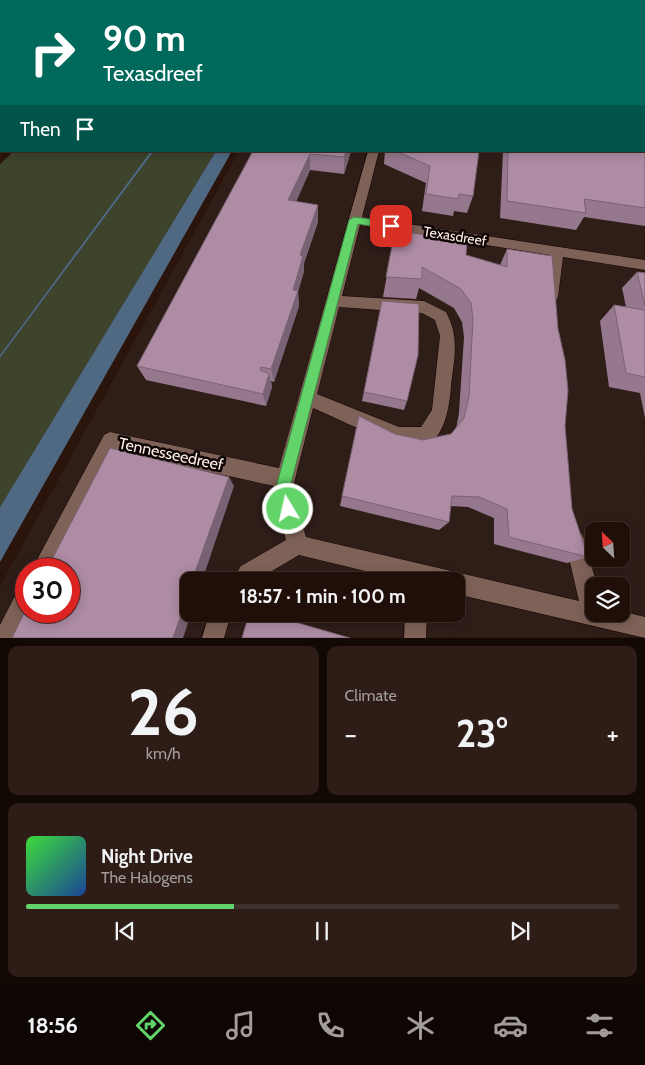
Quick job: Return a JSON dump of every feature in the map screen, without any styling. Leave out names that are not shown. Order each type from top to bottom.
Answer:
[{"type":"street","points":[[298,545],[282,491],[374,152]]},
{"type":"street","name":"Texasdreef","points":[[354,220],[645,265]]},
{"type":"street","points":[[552,310],[550,301],[557,252]]},
{"type":"street","points":[[308,398],[399,436],[426,435],[440,412],[448,336],[441,316],[424,307],[333,301]]},
{"type":"street","name":"Tennesseedreef","points":[[48,558],[110,441],[285,479]]},
{"type":"street","points":[[570,519],[585,580]]},
{"type":"street","points":[[250,572],[298,545],[396,572]]},
{"type":"street","points":[[465,585],[585,614]]},
{"type":"street","points":[[5,638],[15,619]]},
{"type":"street","points":[[213,638],[218,622]]},
{"type":"street","points":[[415,638],[416,622]]},
{"type":"street","points":[[620,622],[645,628]]},
{"type":"shaded area","points":[[238,152],[644,152],[645,637],[0,638],[0,586],[15,559],[15,623],[80,623],[80,558],[15,558]]},
{"type":"green space","points":[[13,152],[150,152],[0,355],[0,164]]},
{"type":"green space","points":[[153,152],[215,152],[0,507],[0,358]]},
{"type":"water","points":[[150,152],[153,152],[0,358],[0,355]]},
{"type":"water","points":[[215,152],[231,152],[0,562],[0,507]]},
{"type":"building","points":[[252,152],[346,152],[344,157],[310,154],[288,200],[318,205],[300,255],[303,256],[293,290],[298,291],[271,369],[261,367],[260,370],[269,374],[263,394],[137,366]]},
{"type":"building","points":[[398,152],[479,152],[473,196],[459,194],[458,199],[426,194],[430,166]]},
{"type":"building","points":[[508,152],[645,152],[645,208],[584,199],[586,213],[507,201]]},
{"type":"building","points":[[395,230],[467,242],[466,255],[507,267],[507,249],[552,256],[558,329],[565,360],[568,390],[565,426],[572,509],[585,548],[585,556],[509,537],[507,509],[479,497],[452,496],[449,522],[342,496],[359,416],[395,434],[423,440],[451,434],[464,418],[469,397],[473,319],[471,303],[461,289],[422,267],[422,279],[386,277]]},
{"type":"building","points":[[637,272],[645,273],[645,306]]},
{"type":"building","points":[[382,301],[419,304],[418,355],[407,401],[364,392]]},
{"type":"building","points":[[614,305],[645,310],[645,377],[626,373]]},
{"type":"building","points":[[110,448],[229,477],[195,572],[180,572],[180,618],[173,638],[12,638],[19,623],[80,623],[80,558],[53,558]]},
{"type":"building","points":[[247,622],[295,622],[350,638],[242,638]]},
{"type":"route","points":[[288,509],[282,491],[354,220],[391,226]]}]
